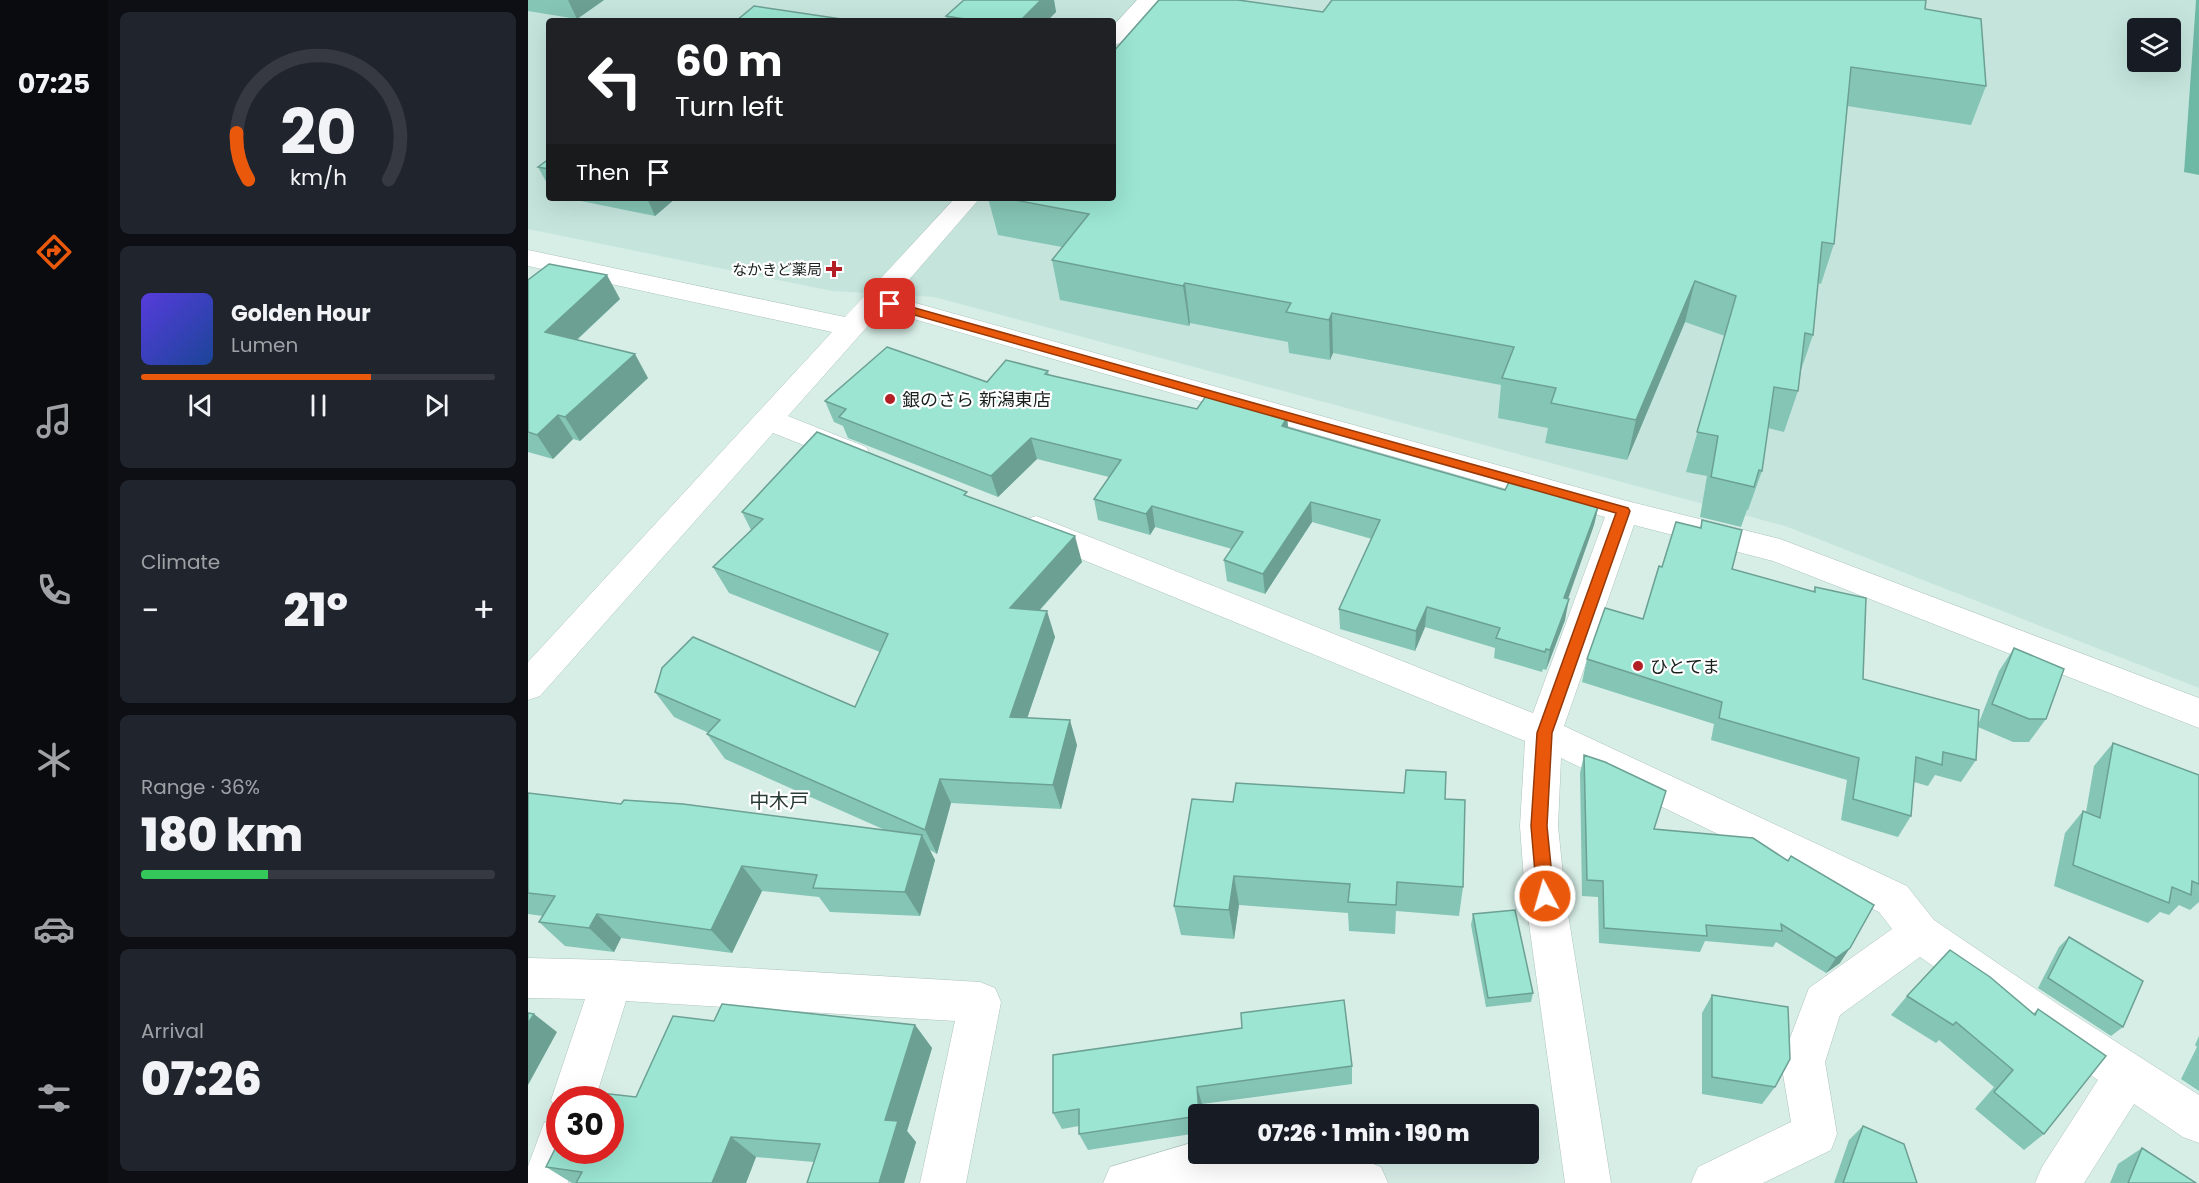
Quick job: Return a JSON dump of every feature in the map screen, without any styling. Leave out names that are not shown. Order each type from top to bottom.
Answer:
[{"type":"street","points":[[1116,36],[1148,0]]},
{"type":"street","points":[[528,686],[541,652],[767,419],[965,201]]},
{"type":"street","points":[[528,258],[850,327]]},
{"type":"street","points":[[875,300],[1623,511],[1780,551],[2199,713]]},
{"type":"street","points":[[767,419],[890,469]]},
{"type":"street","points":[[1588,1183],[1544,884],[1539,826],[1544,733],[1623,511]]},
{"type":"street","points":[[1000,513],[1544,733],[1893,899],[1920,933],[2127,1075],[2199,1121]]},
{"type":"street","points":[[1714,1183],[1815,1134],[1803,1062],[1824,1002],[1920,933]]},
{"type":"street","points":[[528,978],[612,980],[980,1002],[943,1183]]},
{"type":"street","points":[[578,1086],[612,980]]},
{"type":"street","points":[[2058,1183],[2127,1075]]},
{"type":"street","points":[[1126,1183],[1211,1160],[1365,1183]]},
{"type":"street","points":[[545,1183],[551,1164]]},
{"type":"shaded area","points":[[528,0],[2196,0],[2184,171],[2199,175],[2199,688],[1785,526],[934,297],[832,291],[528,229]]},
{"type":"shaded area","points":[[2196,0],[2199,0],[2199,175],[2184,172]]},
{"type":"building","points":[[964,0],[1041,0],[1023,18],[946,16]]},
{"type":"building","points":[[1159,0],[1238,0],[1323,12],[1332,0],[1926,0],[1925,9],[1981,19],[1986,86],[1851,67],[1834,244],[1822,242],[1813,335],[1805,333],[1798,391],[1774,387],[1762,471],[1759,470],[1754,487],[1711,477],[1718,436],[1697,432],[1736,296],[1695,281],[1636,420],[1551,403],[1556,388],[1502,378],[1514,347],[1332,313],[1329,320],[1286,312],[1291,303],[1185,283],[1183,286],[1052,260],[1089,214],[1020,201],[1116,201],[1116,49]]},
{"type":"building","points":[[754,6],[835,18],[740,18]]},
{"type":"building","points":[[546,161],[546,168],[538,167]]},
{"type":"building","points":[[549,264],[607,275],[545,332],[635,354],[565,417],[558,415],[537,435],[528,432],[528,280]]},
{"type":"building","points":[[887,347],[987,382],[1006,360],[1048,371],[1045,374],[1197,409],[1206,396],[1287,417],[1282,426],[1505,490],[1510,480],[1599,504],[1564,598],[1569,599],[1550,650],[1546,649],[1545,652],[1496,638],[1500,628],[1427,607],[1416,631],[1339,609],[1380,520],[1311,502],[1263,574],[1224,560],[1243,532],[1152,506],[1146,514],[1094,499],[1121,460],[1031,438],[991,476],[839,417],[846,409],[825,401]]},
{"type":"building","points":[[817,432],[967,492],[964,495],[1075,536],[1010,608],[1047,611],[1010,717],[1070,720],[1053,785],[940,779],[925,830],[707,734],[720,720],[655,692],[662,668],[693,637],[855,707],[888,634],[713,567],[763,519],[742,512]]},
{"type":"building","points":[[1702,520],[1742,530],[1732,569],[1815,592],[1815,587],[1866,598],[1863,679],[1979,710],[1976,760],[1943,752],[1942,765],[1916,757],[1911,816],[1853,799],[1859,758],[1719,718],[1722,702],[1587,659],[1605,608],[1643,619],[1659,566],[1662,567],[1676,522],[1701,528]]},
{"type":"building","points":[[2014,648],[2064,669],[2046,719],[2029,719],[1992,704]]},
{"type":"building","points":[[2113,743],[2199,775],[2199,884],[2192,881],[2191,895],[2172,887],[2169,903],[2073,865],[2083,811],[2100,818]]},
{"type":"building","points":[[1584,755],[1605,762],[1666,791],[1654,829],[1753,838],[1788,861],[1791,856],[1874,905],[1850,948],[1836,958],[1781,924],[1782,931],[1706,925],[1707,936],[1604,928],[1603,881],[1587,880]]},
{"type":"building","points":[[1406,770],[1446,772],[1445,799],[1465,800],[1463,887],[1397,882],[1396,905],[1348,902],[1350,884],[1234,876],[1229,910],[1174,906],[1192,799],[1233,802],[1236,783],[1404,793]]},
{"type":"building","points":[[528,793],[621,804],[624,800],[683,804],[922,835],[905,892],[813,888],[817,875],[742,866],[711,930],[597,914],[589,928],[539,922],[555,896],[528,893]]},
{"type":"building","points":[[1515,910],[1533,993],[1488,998],[1473,914]]},
{"type":"building","points":[[2069,937],[2143,981],[2123,1027],[2048,978]]},
{"type":"building","points":[[1950,950],[1990,977],[2035,1015],[2038,1009],[2106,1056],[2044,1134],[1994,1092],[2013,1070],[1956,1022],[1953,1025],[1907,996]]},
{"type":"building","points":[[1712,995],[1788,1007],[1790,1059],[1775,1087],[1712,1077]]},
{"type":"building","points":[[1344,1000],[1352,1066],[1197,1087],[1198,1104],[1188,1104],[1188,1118],[1079,1134],[1079,1109],[1053,1113],[1053,1055],[1242,1028],[1241,1013]]},
{"type":"building","points":[[722,1004],[915,1025],[885,1120],[898,1121],[879,1183],[807,1183],[820,1144],[731,1137],[712,1183],[576,1183],[582,1172],[546,1167],[548,1164],[624,1164],[624,1096],[636,1097],[673,1016],[714,1021]]},
{"type":"building","points":[[528,1013],[534,1014],[528,1023]]},
{"type":"building","points":[[1863,1126],[1904,1144],[1917,1183],[1843,1183]]},
{"type":"building","points":[[2142,1148],[2196,1183],[2128,1183]]},
{"type":"place","name":"なかきど薬局","points":[[834,269]]},
{"type":"place","name":"銀のさら 新潟東店","points":[[890,399]]},
{"type":"place","name":"ひとてま","points":[[1638,666]]},
{"type":"district","name":"中木戸","points":[[779,801]]},
{"type":"route","points":[[890,304],[1623,511],[1544,733],[1539,826],[1545,896]]}]
